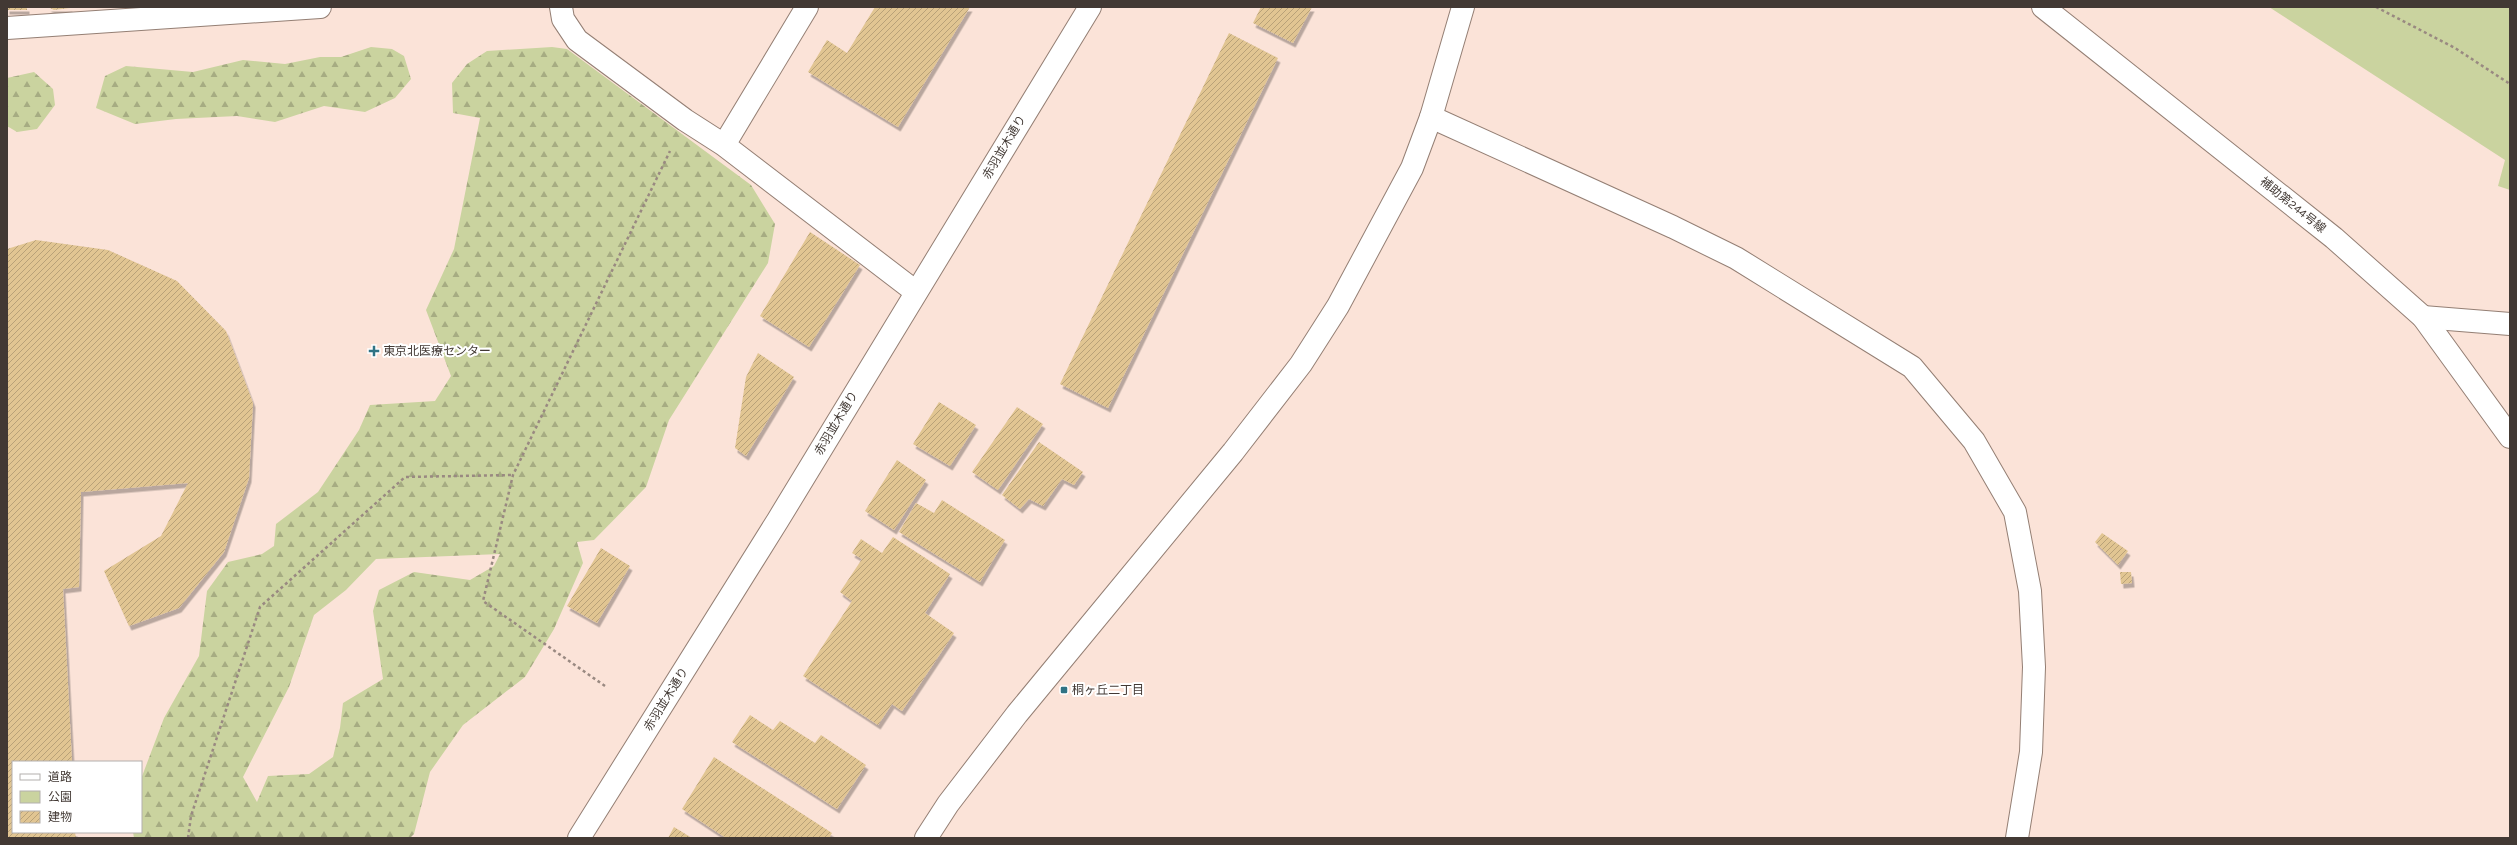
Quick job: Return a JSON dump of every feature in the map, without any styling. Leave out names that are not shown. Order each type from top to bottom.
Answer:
[{"type":"street","points":[[7,28],[320,7]]},
{"type":"street","points":[[561,7],[563,19],[577,40],[686,120],[724,145],[916,292]]},
{"type":"street","points":[[724,145],[807,7]]},
{"type":"street","name":"赤羽並木通り","points":[[579,838],[778,520],[1090,7]]},
{"type":"street","points":[[926,838],[948,804],[1017,714],[1234,452],[1301,364],[1338,306],[1382,227],[1412,168],[1431,117],[1463,7]]},
{"type":"street","name":"補助第244号線","points":[[2043,7],[2334,238],[2423,317],[2510,437]]},
{"type":"street","points":[[1431,117],[1673,227],[1736,258],[1912,367],[1969,436],[2016,512],[2030,591],[2034,668],[2031,752],[2017,838]]},
{"type":"street","points":[[2423,317],[2510,324]]},
{"type":"path","points":[[2376,7],[2455,48],[2510,84]]},
{"type":"path","points":[[605,686],[483,601],[513,475],[686,120]]},
{"type":"path","points":[[188,838],[191,816],[260,607],[406,477],[513,475]]},
{"type":"green space","points":[[2269,7],[2510,7],[2510,190],[2498,186],[2505,160]]},
{"type":"green space","points":[[371,47],[392,49],[404,56],[411,79],[395,98],[365,112],[324,106],[275,122],[237,116],[176,119],[135,124],[96,108],[105,76],[126,66],[193,72],[243,60],[285,64],[320,57],[341,57]]},
{"type":"green space","points":[[552,47],[567,49],[751,185],[775,224],[768,263],[669,420],[646,487],[594,540],[577,542],[583,563],[554,629],[525,677],[463,725],[430,772],[414,834],[410,838],[134,838],[133,833],[142,833],[142,776],[164,718],[199,656],[207,591],[228,562],[262,554],[274,546],[276,524],[318,492],[359,430],[370,405],[435,401],[451,376],[426,310],[454,249],[480,118],[453,113],[452,83],[467,64],[487,51]],"holes":[[[500,554],[494,566],[470,580],[414,572],[379,590],[373,611],[383,679],[343,703],[340,728],[333,757],[309,774],[268,776],[257,802],[243,777],[289,687],[314,615],[346,590],[376,559]]]},
{"type":"green space","points":[[34,72],[53,89],[55,105],[37,129],[17,132],[7,126],[7,78]]},
{"type":"building","points":[[7,7],[27,7],[27,10],[7,10]]},
{"type":"building","points":[[48,7],[70,7],[70,8],[54,10]]},
{"type":"building","points":[[875,7],[970,7],[898,127],[808,72],[827,40],[847,53]]},
{"type":"building","points":[[1261,7],[1312,7],[1293,43],[1253,23]]},
{"type":"building","points":[[1229,33],[1278,58],[1108,408],[1060,384]]},
{"type":"building","points":[[810,232],[860,265],[809,347],[760,316]]},
{"type":"building","points":[[36,240],[108,250],[177,281],[226,331],[253,403],[249,478],[224,552],[179,608],[129,626],[104,571],[161,536],[188,483],[81,492],[79,587],[63,589],[72,761],[12,761],[12,833],[75,833],[76,838],[7,838],[7,249]]},
{"type":"building","points":[[758,353],[794,377],[746,456],[735,448],[746,377]]},
{"type":"building","points":[[939,402],[976,425],[950,466],[913,444]]},
{"type":"building","points":[[1017,407],[1043,424],[998,490],[972,472]]},
{"type":"building","points":[[1039,442],[1083,472],[1074,485],[1062,479],[1043,506],[1029,499],[1020,509],[1002,495]]},
{"type":"building","points":[[897,460],[926,480],[894,530],[865,511]]},
{"type":"building","points":[[942,500],[1005,540],[980,582],[899,532],[916,503],[934,513]]},
{"type":"building","points":[[2102,533],[2128,551],[2118,565],[2095,542]]},
{"type":"building","points":[[893,537],[950,574],[925,613],[954,633],[902,711],[892,704],[878,725],[803,676],[852,601],[840,592],[862,559],[852,553],[861,539],[882,553]]},
{"type":"building","points":[[601,548],[630,566],[597,623],[567,606]]},
{"type":"building","points":[[2120,572],[2131,572],[2132,583],[2121,584]]},
{"type":"building","points":[[750,715],[773,730],[780,721],[815,743],[821,735],[866,765],[837,809],[732,742]]},
{"type":"building","points":[[714,757],[832,833],[829,838],[726,838],[682,809]]},
{"type":"building","points":[[674,827],[692,838],[668,838]]},
{"type":"place","name":"東京北医療センター","points":[[374,351]]},
{"type":"place","name":"桐ヶ丘二丁目","points":[[1064,690]]}]
